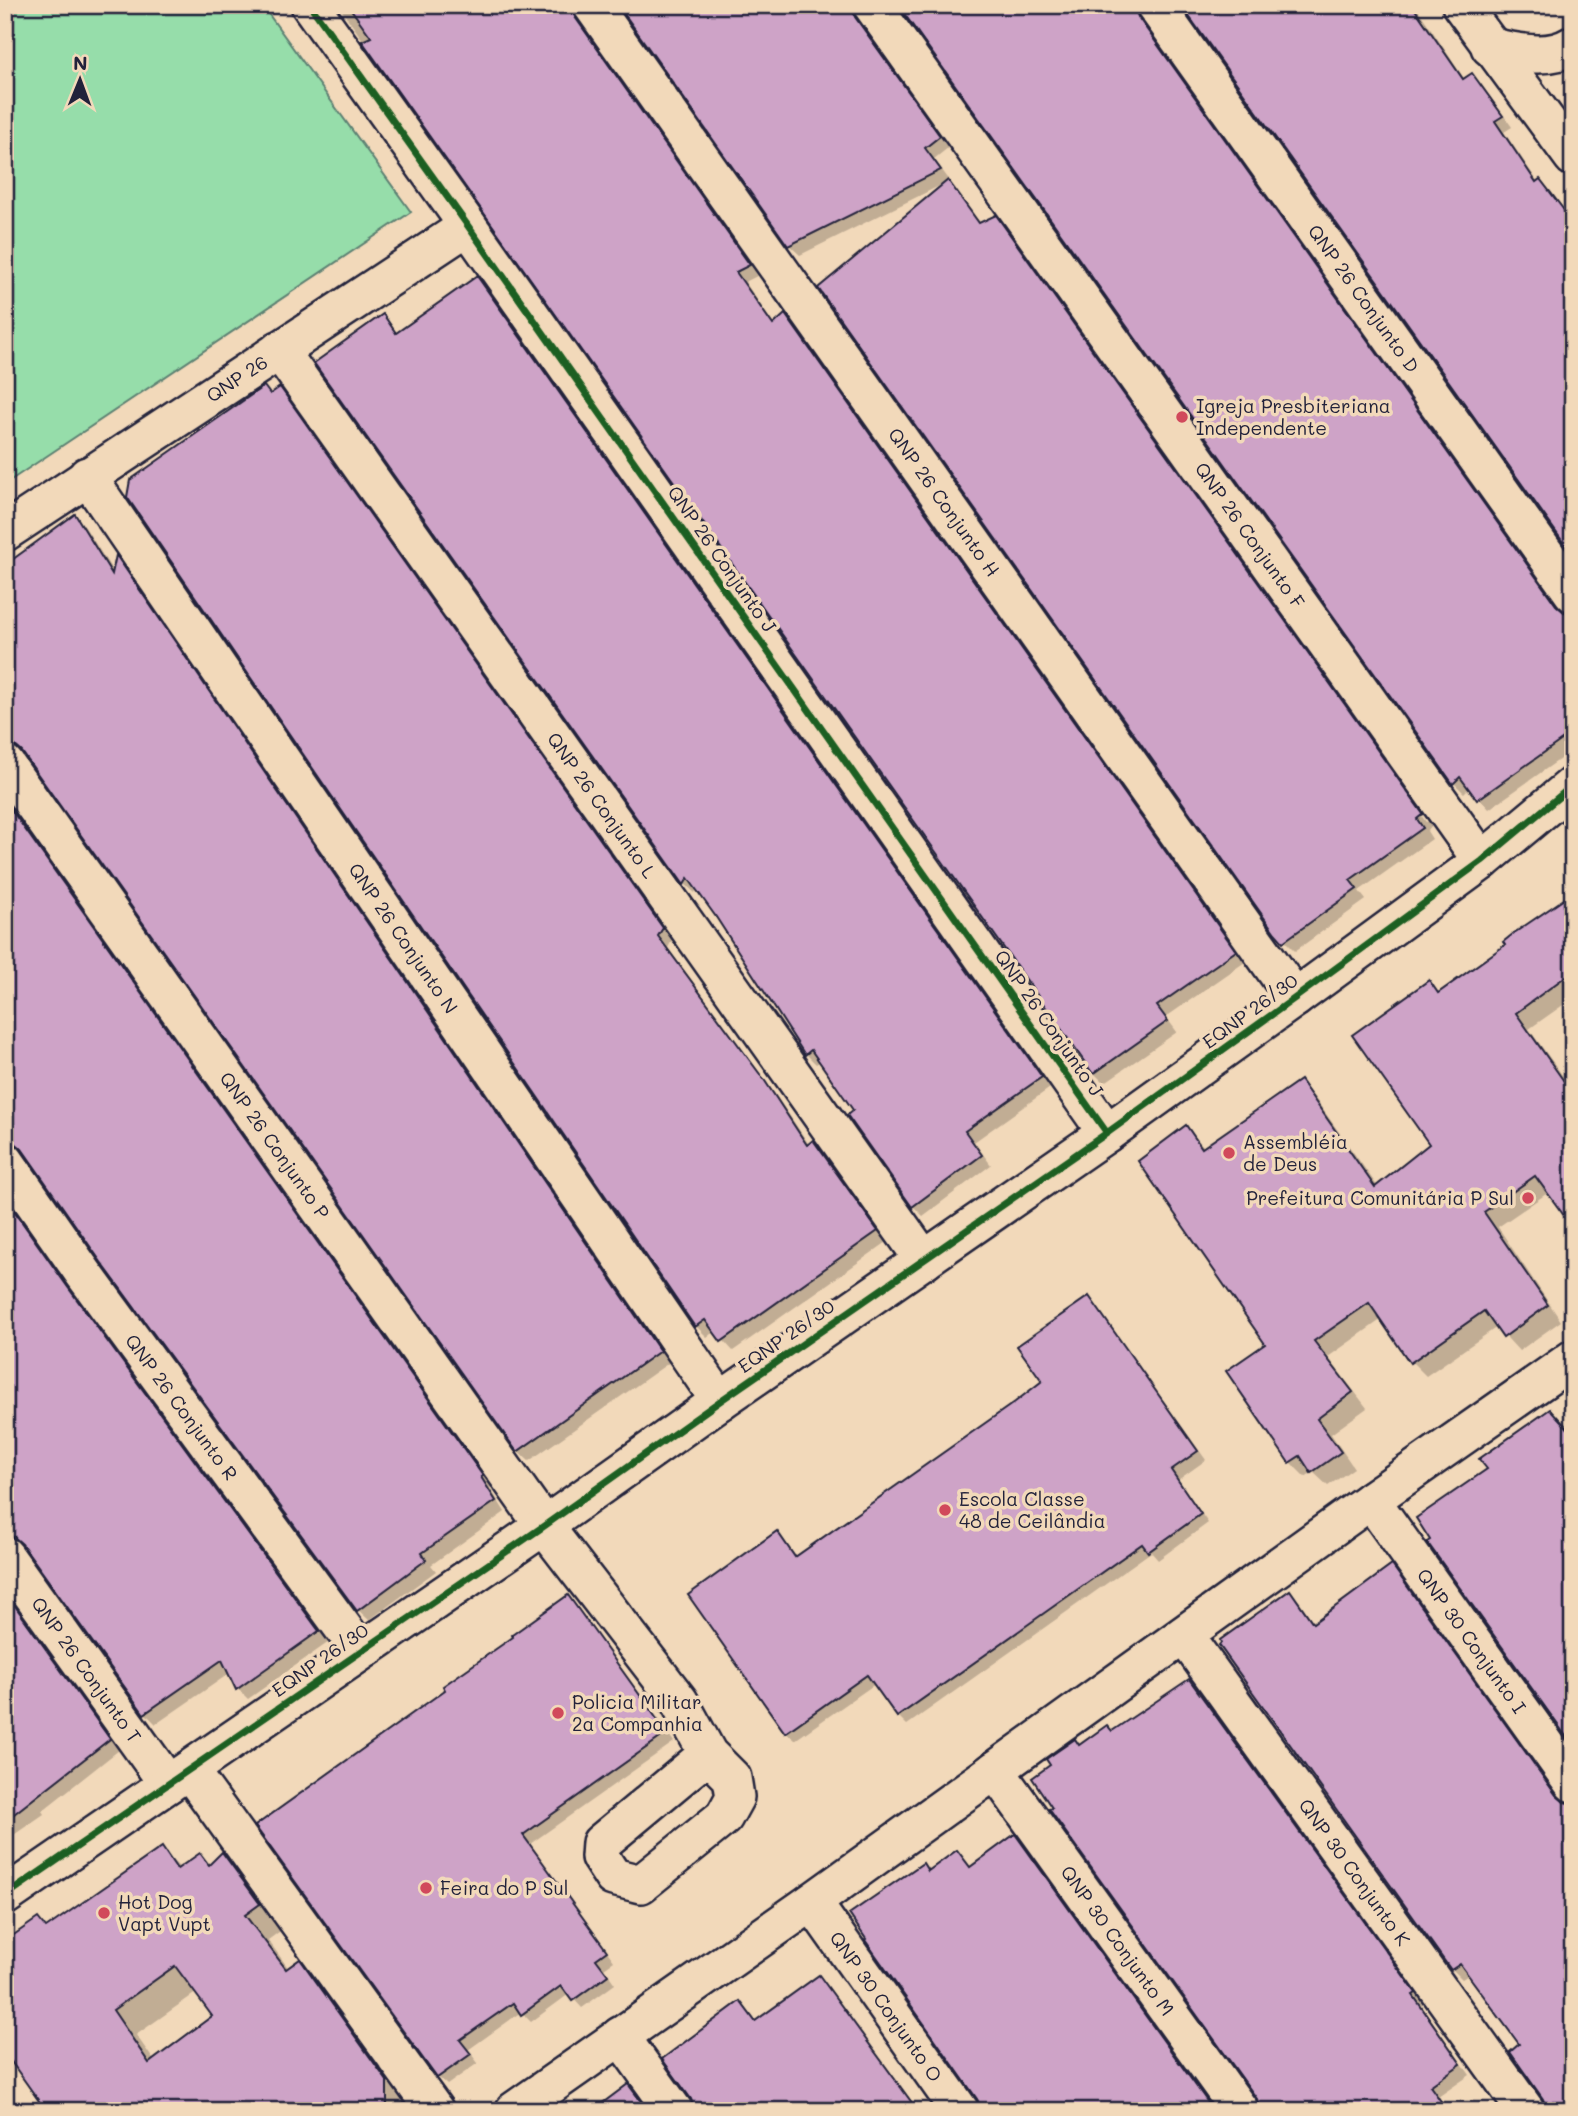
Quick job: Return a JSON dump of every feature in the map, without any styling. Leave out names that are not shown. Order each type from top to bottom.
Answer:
[{"type":"street","name":"QNP 26 Conjunto J","points":[[310,5],[1107,1133]]},
{"type":"street","name":"QNP 26 Conjunto H","points":[[592,5],[1295,998]]},
{"type":"street","name":"QNP 26 Conjunto F","points":[[872,5],[1482,860]]},
{"type":"street","name":"QNP 26 Conjunto D","points":[[1154,5],[1573,593]]},
{"type":"street","points":[[1461,5],[1572,153]]},
{"type":"street","points":[[1490,47],[1531,55],[1562,51],[1573,45]]},
{"type":"street","name":"QNP 26","points":[[5,532],[468,226]]},
{"type":"street","name":"QNP 26 Conjunto L","points":[[279,350],[924,1259]]},
{"type":"street","name":"QNP 26 Conjunto N","points":[[87,476],[720,1401]]},
{"type":"street","name":"QNP 26 Conjunto P","points":[[5,764],[544,1526],[679,1701],[708,1754]]},
{"type":"street","name":"EQNP 26/30","points":[[5,1896],[544,1526],[1107,1133],[1482,860],[1573,785]]},
{"type":"street","name":"QNP 26 Conjunto R","points":[[5,1161],[92,1285],[360,1651]]},
{"type":"street","points":[[514,2111],[812,1902],[1371,1500],[1568,1371]]},
{"type":"street","name":"QNP 30 Conjunto I","points":[[1371,1500],[1573,1783]]},
{"type":"street","name":"QNP 26 Conjunto T","points":[[5,1556],[179,1777],[435,2111]]},
{"type":"street","name":"QNP 30 Conjunto K","points":[[1184,1635],[1526,2111]]},
{"type":"street","name":"QNP 30 Conjunto M","points":[[995,1770],[1240,2111]]},
{"type":"street","name":"QNP 30 Conjunto O","points":[[812,1902],[960,2111]]},
{"type":"street","points":[[620,2036],[674,2111]]},
{"type":"green space","points":[[5,5],[262,5],[411,212],[5,484]]},
{"type":"building","points":[[348,5],[571,5],[575,17],[750,265],[736,272],[773,325],[785,314],[1236,951],[1157,1006],[1168,1021],[1093,1074],[362,41],[371,37]]},
{"type":"building","points":[[618,5],[851,5],[855,17],[940,136],[925,148],[941,170],[788,246]]},
{"type":"building","points":[[898,5],[1134,5],[1138,17],[1556,605],[1564,612],[1573,614],[1573,732],[1477,800],[1460,777],[1453,784]]},
{"type":"building","points":[[1181,5],[1412,5],[1463,79],[1472,73],[1503,116],[1495,121],[1536,182],[1540,179],[1573,222],[1573,556]]},
{"type":"building","points":[[948,180],[979,223],[996,215],[1423,814],[1417,819],[1423,828],[1350,880],[1357,889],[1283,942],[818,288]]},
{"type":"building","points":[[477,276],[1042,1077],[965,1131],[982,1155],[912,1207],[847,1115],[853,1110],[811,1050],[805,1055],[716,917],[688,878],[684,885],[314,363],[383,314],[396,333]]},
{"type":"building","points":[[264,386],[270,394],[280,387],[663,928],[658,936],[765,1081],[807,1145],[813,1140],[878,1231],[721,1342],[705,1320],[695,1327],[127,497],[130,480]]},
{"type":"building","points":[[75,514],[112,574],[116,555],[660,1351],[517,1452],[22,752],[14,745],[5,743],[5,565]]},
{"type":"building","points":[[5,801],[483,1476],[481,1477],[496,1501],[422,1553],[426,1560],[357,1611],[101,1262],[22,1149],[14,1142],[5,1140]]},
{"type":"building","points":[[1573,893],[1573,971],[1516,1013],[1573,1094],[1573,1228],[1535,1176],[1484,1212],[1548,1305],[1503,1338],[1484,1311],[1410,1363],[1369,1303],[1314,1341],[1353,1392],[1317,1419],[1341,1452],[1311,1473],[1300,1456],[1289,1463],[1226,1371],[1265,1344],[1138,1161],[1186,1125],[1202,1148],[1300,1080],[1375,1187],[1429,1144],[1352,1035],[1429,980],[1438,993],[1505,945],[1503,942],[1514,933]]},
{"type":"building","points":[[5,1198],[319,1631],[236,1690],[222,1660],[144,1714],[22,1544],[14,1537],[5,1535]]},
{"type":"building","points":[[1089,1296],[1198,1451],[1171,1470],[1201,1514],[1148,1552],[1142,1544],[897,1717],[867,1675],[785,1733],[688,1595],[777,1531],[795,1557],[1015,1402],[1042,1381],[1017,1346]]},
{"type":"building","points":[[1550,1409],[1573,1434],[1573,1746],[1427,1542],[1430,1540],[1416,1518],[1487,1469],[1479,1459]]},
{"type":"building","points":[[1392,1565],[1556,1795],[1564,1802],[1573,1804],[1573,2111],[1547,2111],[1543,2099],[1510,2052],[1519,2044],[1460,1964],[1451,1970],[1219,1645],[1220,1640],[1290,1590],[1313,1623]]},
{"type":"building","points":[[5,1592],[110,1739],[5,1821]]},
{"type":"building","points":[[568,1595],[667,1733],[523,1835],[607,1951],[596,1959],[608,1975],[572,2001],[561,1986],[521,2015],[513,2003],[460,2040],[471,2054],[437,2078],[255,1826],[445,1690],[443,1686]]},
{"type":"building","points":[[1189,1679],[1416,1993],[1413,1995],[1461,2064],[1430,2086],[1448,2111],[1261,2111],[1257,2099],[1049,1809],[1052,1808],[1032,1778],[1050,1765],[1046,1759],[1075,1739],[1079,1745],[1107,1725],[1112,1731]]},
{"type":"building","points":[[1015,1834],[1214,2111],[983,2111],[849,1914],[923,1863],[928,1871],[957,1850],[970,1867]]},
{"type":"building","points":[[162,1847],[177,1869],[200,1853],[209,1865],[222,1852],[260,1904],[245,1915],[286,1969],[300,1959],[387,2081],[387,2104],[377,2111],[46,2111],[5,2053],[5,1941],[38,1918],[46,1928]],"holes":[[[175,1966],[212,2016],[149,2063],[113,2010]]]},
{"type":"building","points":[[819,1975],[918,2111],[695,2111],[691,2099],[662,2059],[740,2001],[755,2021]]},
{"type":"building","points":[[628,2084],[648,2111],[592,2111]]},
{"type":"cycle path","points":[[310,5],[1107,1133]]},
{"type":"cycle path","points":[[5,1896],[544,1526],[1107,1133],[1482,861],[1573,785]]},
{"type":"place","name":"Igreja Presbiteriana Independente","points":[[1182,417]]},
{"type":"place","name":"Assembléia de Deus","points":[[1229,1153]]},
{"type":"place","name":"Prefeitura Comunitária P Sul","points":[[1528,1198]]},
{"type":"place","name":"Escola Classe 48 de Ceilândia","points":[[945,1510]]},
{"type":"place","name":"Policia Militar 2a Companhia","points":[[558,1713]]},
{"type":"place","name":"Feira do P Sul","points":[[426,1888]]},
{"type":"place","name":"Hot Dog Vapt Vupt","points":[[104,1913]]}]
